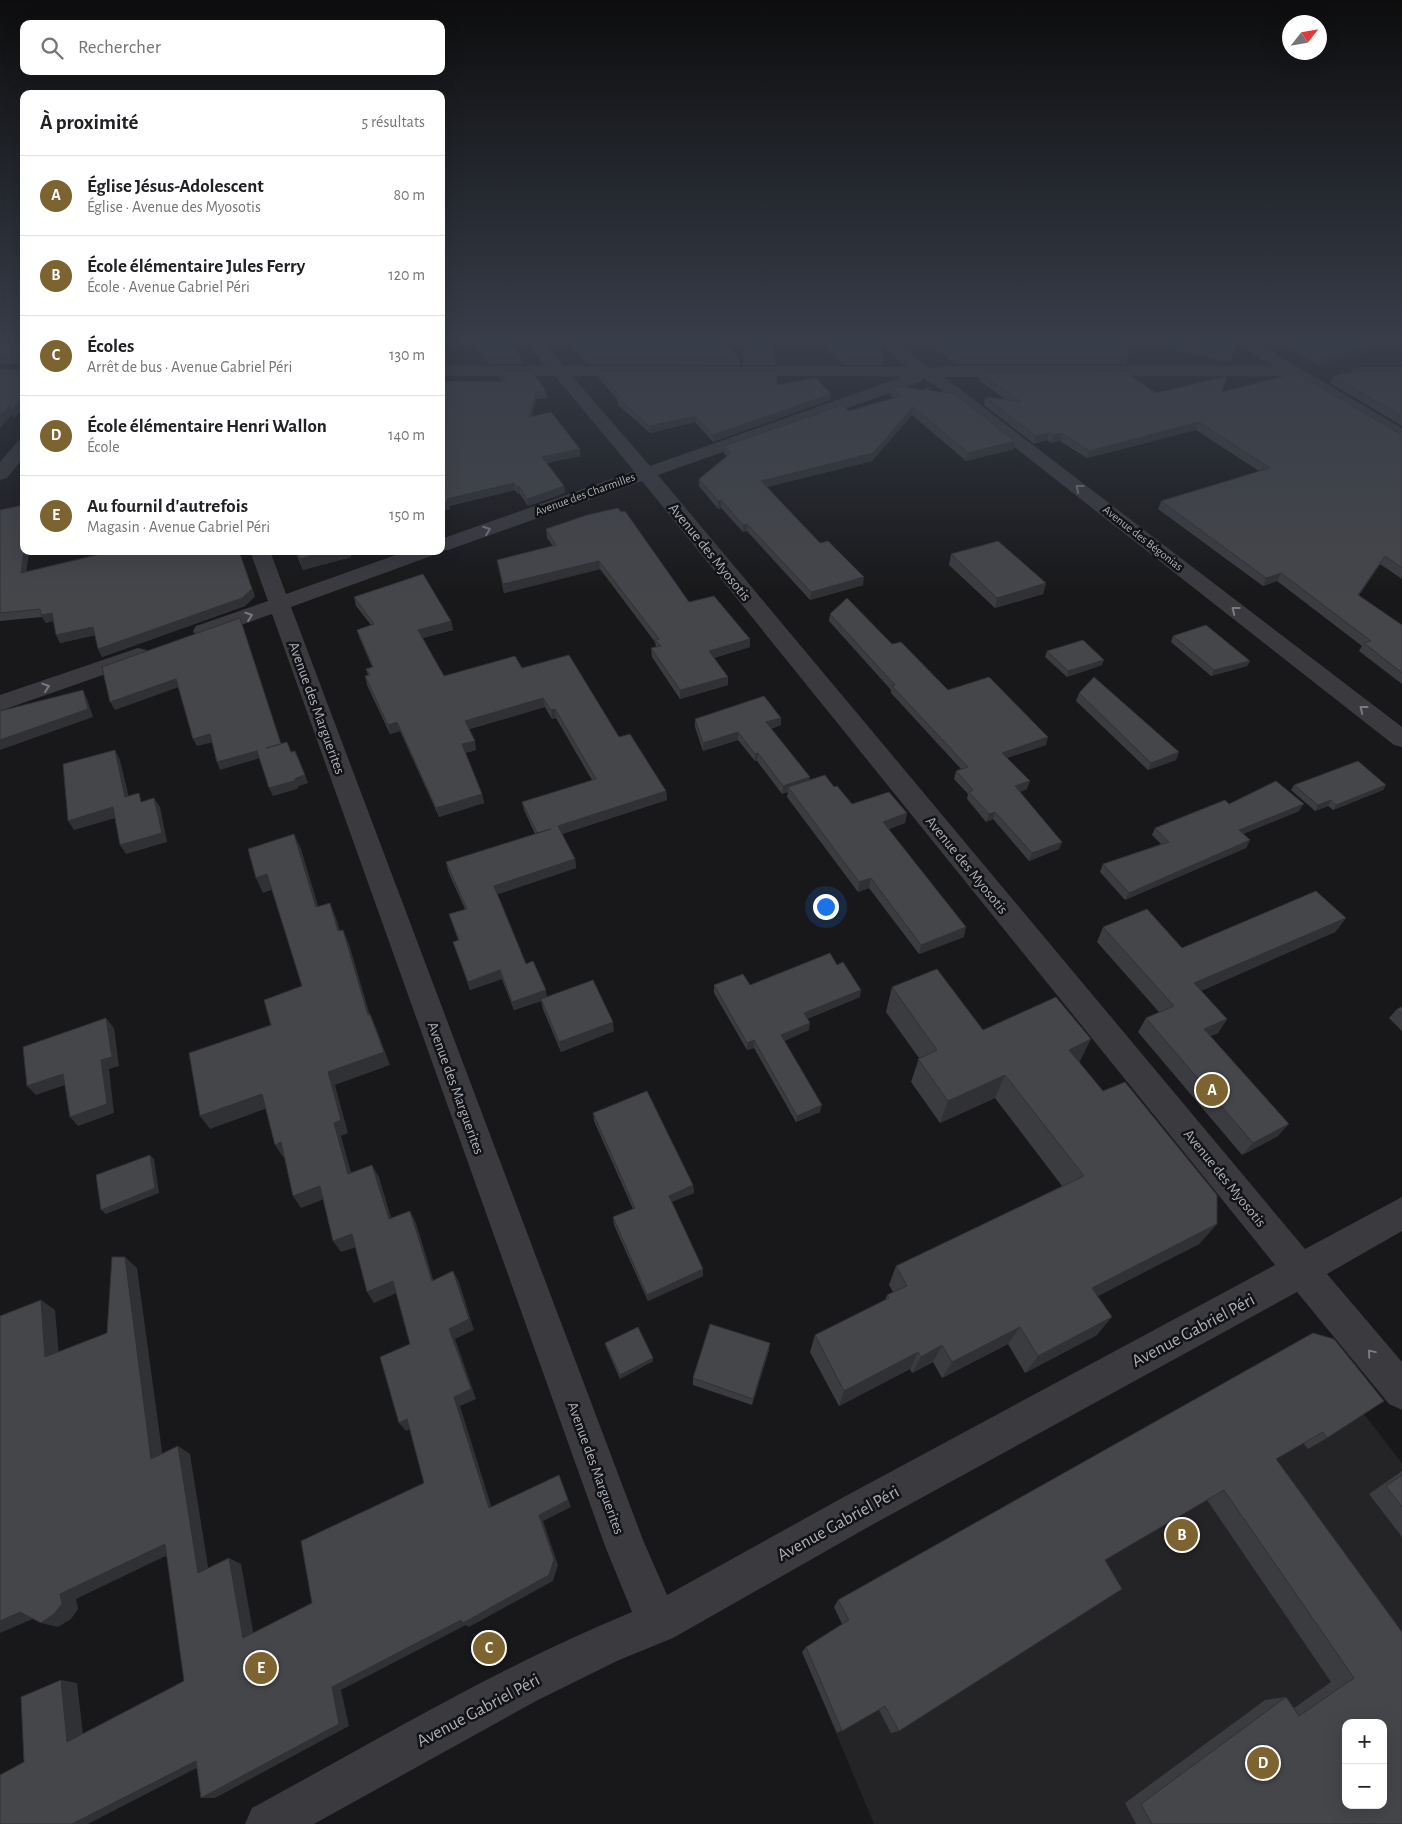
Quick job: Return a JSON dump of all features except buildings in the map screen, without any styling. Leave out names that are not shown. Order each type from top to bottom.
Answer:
[{"type":"street","name":"Avenue des Myosotis","points":[[604,424],[1402,1391]]},
{"type":"street","name":"Avenue des Charmilles","points":[[445,545],[782,424]]},
{"type":"street","name":"Avenue des Bégonias","points":[[997,424],[1402,739]]},
{"type":"street","points":[[1383,424],[1402,435]]},
{"type":"street","points":[[0,474],[20,449]]},
{"type":"street","name":"Avenue des Marguerites","points":[[261,555],[624,1546],[658,1623]]},
{"type":"street","points":[[185,638],[417,555]]},
{"type":"street","points":[[0,703],[157,648]]},
{"type":"street","name":"Avenue Gabriel Péri","points":[[268,1824],[521,1686],[604,1645],[658,1623],[727,1586],[856,1512],[1402,1213]]},
{"type":"shaded area","points":[[1294,1347],[1363,1413],[1402,1463],[1402,1824],[874,1824],[802,1652],[843,1626],[834,1607]]},
{"type":"place","name":"Église Jésus-Adolescent","points":[[1212,1090]]},
{"type":"place","name":"École élémentaire Jules Ferry","points":[[1182,1535]]},
{"type":"place","name":"Écoles","points":[[489,1648]]},
{"type":"place","name":"Au fournil d'autrefois","points":[[261,1668]]},
{"type":"place","name":"École élémentaire Henri Wallon","points":[[1263,1763]]}]
